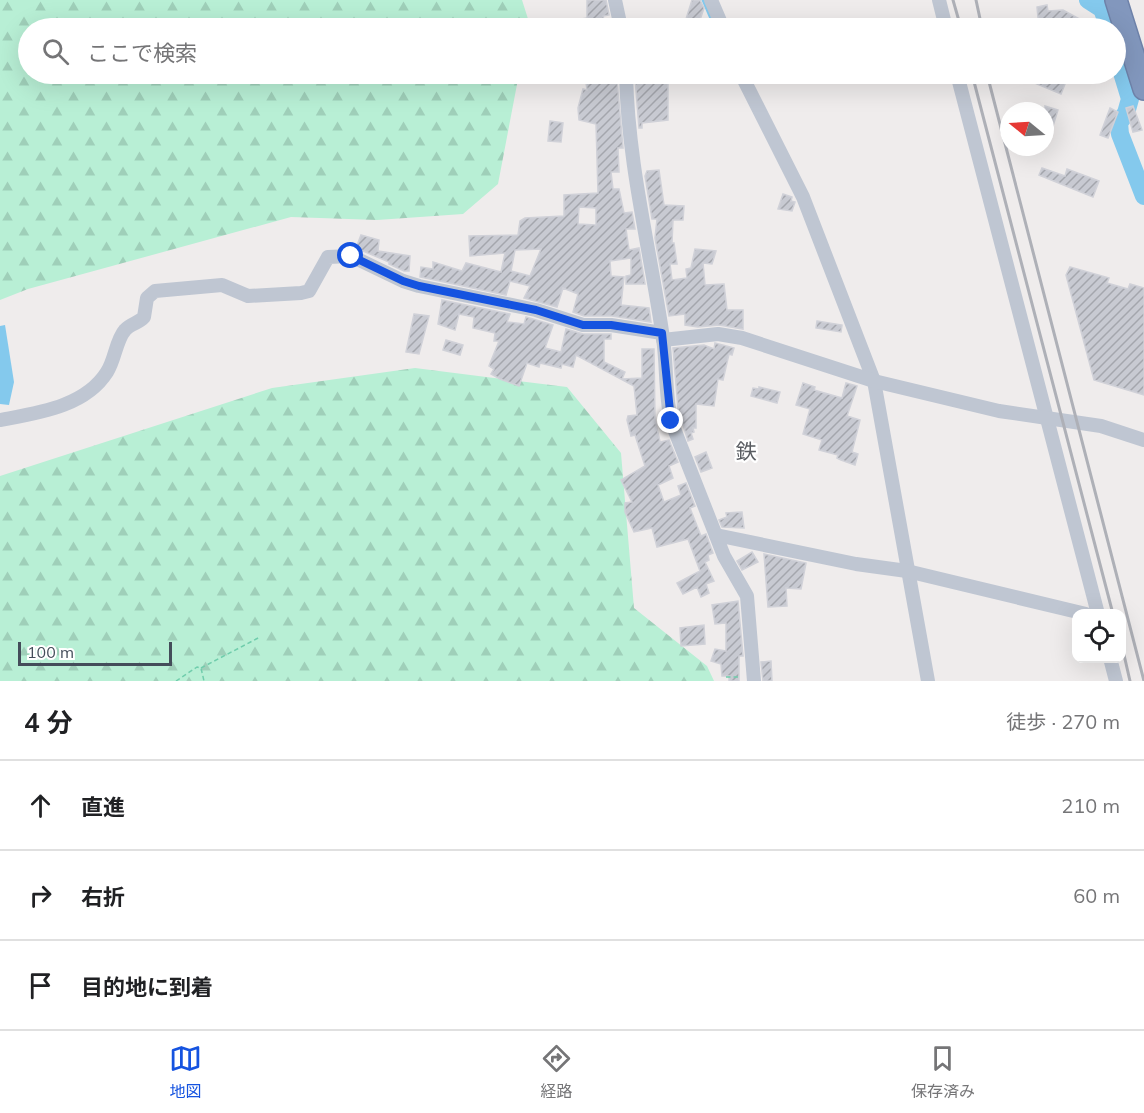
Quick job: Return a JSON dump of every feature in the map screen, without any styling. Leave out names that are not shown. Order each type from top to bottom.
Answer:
[{"type":"highway","points":[[1116,0],[1122,18]]},
{"type":"highway","points":[[1126,32],[1144,89]]},
{"type":"street","points":[[615,0],[619,18]]},
{"type":"street","points":[[711,0],[719,18]]},
{"type":"street","points":[[939,0],[944,18]]},
{"type":"street","points":[[627,84],[636,189],[663,337],[667,400],[671,421],[724,556],[747,596],[754,680]]},
{"type":"street","points":[[746,84],[803,197],[874,381],[928,681]]},
{"type":"street","points":[[960,84],[1097,609]]},
{"type":"street","points":[[0,420],[53,409],[70,402],[95,386],[112,364],[126,328],[144,317],[147,298],[155,291],[222,285],[248,296],[301,293],[309,291],[322,262],[334,255],[351,256],[403,281],[536,310],[569,322],[583,325],[611,325],[663,337],[718,334],[742,338],[874,381],[957,402],[1101,426],[1144,440]]},
{"type":"street","points":[[716,535],[856,564],[907,571],[1072,611]]},
{"type":"street","points":[[1111,663],[1116,681]]},
{"type":"path","points":[[176,681],[197,667],[201,668],[260,637]]},
{"type":"path","points":[[201,668],[204,681]]},
{"type":"path","points":[[726,677],[754,680]]},
{"type":"green space","points":[[0,0],[522,0],[528,18],[18,18],[18,84],[517,84],[498,184],[463,214],[377,220],[291,217],[28,289],[0,300]]},
{"type":"green space","points":[[415,368],[567,387],[621,453],[634,608],[707,666],[714,681],[0,681],[0,476],[272,388]]},
{"type":"water","points":[[5,325],[14,382],[9,405],[0,404],[0,326]]},
{"type":"building","points":[[587,0],[606,0],[609,15],[603,16],[604,18],[587,18]]},
{"type":"building","points":[[692,0],[700,0],[704,8],[701,18],[686,18]]},
{"type":"building","points":[[1047,5],[1048,11],[1063,10],[1078,18],[1038,18],[1037,7]]},
{"type":"building","points":[[586,84],[617,84],[623,148],[618,148],[619,172],[611,172],[613,189],[619,189],[624,213],[632,212],[635,229],[626,229],[629,250],[639,248],[645,284],[626,284],[626,276],[631,275],[631,258],[610,261],[611,276],[624,277],[621,305],[649,308],[651,322],[612,316],[584,316],[573,312],[578,294],[563,288],[557,307],[524,298],[530,286],[510,281],[506,295],[420,277],[421,267],[433,269],[433,262],[462,271],[466,263],[501,272],[505,253],[470,256],[469,236],[518,235],[520,221],[525,218],[564,216],[564,195],[598,193],[596,124],[579,120],[578,108],[583,89],[587,90]],"holes":[[[579,207],[596,208],[596,225],[578,224]],[[541,249],[530,276],[511,271],[515,250]]]},
{"type":"building","points":[[635,84],[668,84],[668,120],[642,123],[642,128],[639,128]]},
{"type":"building","points":[[1037,84],[1065,84],[1061,94]]},
{"type":"building","points":[[1133,106],[1142,130],[1133,132],[1126,108]]},
{"type":"building","points":[[1110,108],[1118,112],[1108,138],[1100,135]]},
{"type":"building","points":[[1054,109],[1058,110],[1054,123]]},
{"type":"building","points":[[550,121],[563,123],[561,142],[548,141]]},
{"type":"building","points":[[1042,168],[1065,176],[1067,169],[1099,181],[1093,197],[1039,175]]},
{"type":"building","points":[[659,170],[664,205],[684,206],[683,220],[673,220],[672,243],[674,243],[677,264],[670,264],[672,280],[687,278],[686,269],[691,268],[695,249],[716,251],[712,264],[703,263],[705,285],[724,284],[727,310],[743,310],[743,329],[719,325],[698,327],[685,325],[685,314],[669,316],[655,238],[657,219],[652,219],[645,176],[647,171]]},
{"type":"building","points":[[783,194],[792,197],[791,201],[795,202],[792,211],[778,209]]},
{"type":"building","points":[[361,235],[379,240],[378,251],[410,256],[409,271],[404,271],[356,248]]},
{"type":"building","points":[[1070,267],[1109,278],[1107,283],[1128,289],[1130,284],[1144,288],[1144,395],[1094,380],[1066,275]]},
{"type":"building","points":[[442,300],[510,314],[507,322],[524,324],[526,317],[553,325],[545,348],[561,352],[566,329],[583,334],[611,334],[611,339],[604,339],[604,362],[625,372],[622,379],[642,378],[642,349],[654,349],[655,419],[660,442],[669,440],[678,462],[669,466],[673,478],[658,485],[664,502],[681,495],[678,486],[686,483],[695,506],[690,508],[701,536],[706,534],[713,553],[708,555],[709,560],[705,562],[714,581],[706,584],[709,593],[701,597],[697,587],[683,594],[677,583],[700,571],[688,539],[657,547],[652,528],[634,532],[625,512],[625,503],[632,502],[621,480],[645,466],[635,435],[631,436],[627,420],[628,416],[637,415],[634,386],[576,355],[573,367],[562,364],[561,368],[540,363],[539,367],[527,363],[519,386],[500,379],[491,374],[494,369],[489,366],[499,341],[494,341],[495,333],[473,328],[474,317],[459,314],[455,330],[438,324]]},
{"type":"building","points":[[414,314],[429,316],[419,354],[406,352]]},
{"type":"building","points":[[817,321],[842,325],[841,332],[816,328]]},
{"type":"building","points":[[446,340],[463,345],[460,355],[443,350]]},
{"type":"building","points":[[715,343],[734,348],[732,355],[729,354],[723,380],[718,379],[714,406],[696,404],[696,428],[693,428],[694,432],[691,433],[693,439],[688,441],[678,409],[673,348],[704,345],[714,349]]},
{"type":"building","points":[[803,383],[815,387],[814,390],[842,398],[846,383],[857,386],[847,416],[860,420],[852,452],[858,454],[855,465],[837,458],[838,455],[819,450],[822,440],[803,434],[810,409],[796,405]]},
{"type":"building","points":[[759,387],[780,392],[777,403],[751,396],[753,388],[759,389]]},
{"type":"building","points":[[706,452],[712,468],[701,472],[695,457]]},
{"type":"building","points":[[742,512],[744,528],[722,527],[719,520],[727,517],[726,513]]},
{"type":"building","points":[[752,552],[758,562],[742,570],[737,561]]},
{"type":"building","points":[[764,554],[806,563],[801,589],[786,588],[787,606],[768,607]]},
{"type":"building","points":[[738,601],[743,656],[739,656],[739,681],[729,681],[729,676],[722,676],[721,664],[711,661],[715,649],[726,651],[726,623],[715,624],[712,605]]},
{"type":"building","points":[[704,625],[705,644],[681,646],[680,628]]},
{"type":"building","points":[[771,661],[772,681],[763,681],[761,662]]},
{"type":"waterway","points":[[703,0],[711,18]]},
{"type":"waterway","points":[[1088,0],[1102,9],[1105,18]]},
{"type":"waterway","points":[[1125,84],[1130,99],[1126,113],[1119,123],[1120,134],[1144,196]]},
{"type":"railway","points":[[953,0],[958,18]]},
{"type":"railway","points":[[976,0],[980,18]]},
{"type":"railway","points":[[975,84],[1112,609]]},
{"type":"railway","points":[[990,84],[1144,681]]},
{"type":"railway","points":[[1126,663],[1130,681]]},
{"type":"district","name":"鉄","points":[[746,451]]},
{"type":"route","points":[[351,256],[403,281],[419,286],[536,310],[583,325],[611,325],[662,333],[667,400],[671,421]]}]
